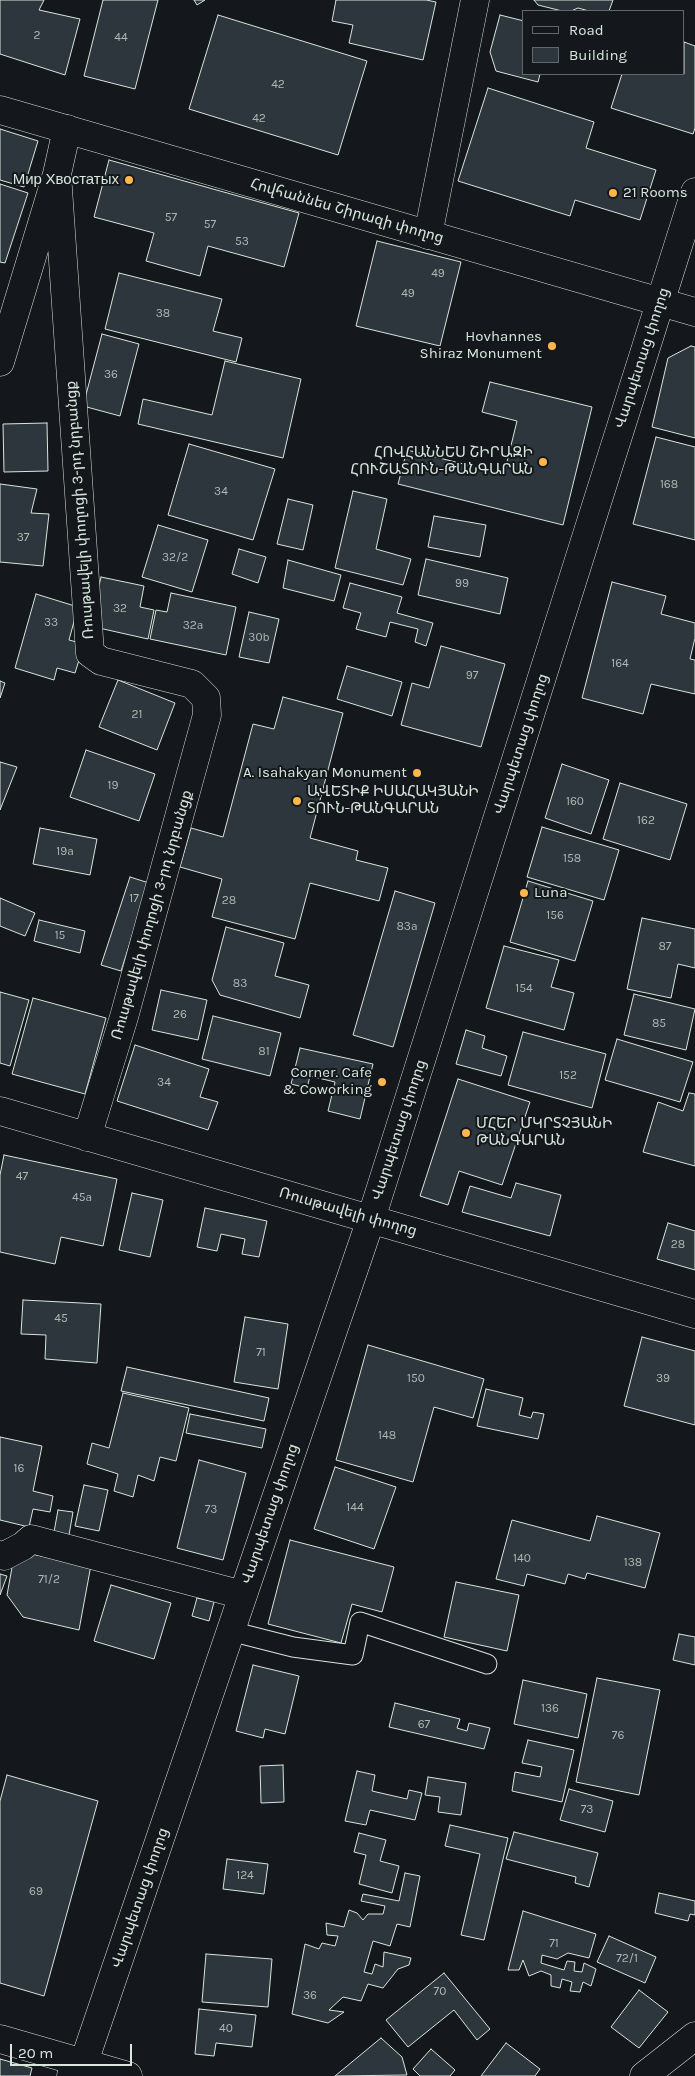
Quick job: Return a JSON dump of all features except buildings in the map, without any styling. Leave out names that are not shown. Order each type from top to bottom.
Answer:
[{"type":"street","points":[[428,235],[475,0]]},
{"type":"street","name":"Հովհաննես Շիրազի փողոց","points":[[0,110],[695,312]]},
{"type":"street","points":[[0,362],[57,174],[67,129]]},
{"type":"street","name":"Ռուսթավելի փողոցի 3-րդ նրբանցք","points":[[57,174],[90,653],[101,661],[192,684],[206,698],[207,715],[124,1017],[88,1137]]},
{"type":"street","name":"Վարպետաց փողոց","points":[[77,2069],[243,1595],[371,1219],[695,192]]},
{"type":"street","name":"Ռուսթավելի փողոց","points":[[0,1111],[695,1314]]},
{"type":"street","points":[[0,1555],[4,1556],[23,1546],[31,1539],[243,1595]]},
{"type":"street","points":[[644,2076],[695,2036]]},
{"type":"street","points":[[0,2040],[77,2069],[128,2076]]},
{"type":"lane","points":[[230,1631],[292,1647],[353,1655],[360,1622],[487,1664]]},
{"type":"place","name":"Мир Хвостатых","points":[[129,180]]},
{"type":"place","name":"21 Rooms","points":[[613,193]]},
{"type":"place","name":"Hovhannes Shiraz Monument","points":[[552,346]]},
{"type":"place","name":"ՀՈՎՀԱՆՆԵՍ ՇԻՐԱԶԻ ՀՈՒՇԱՏՈՒՆ-ԹԱՆԳԱՐԱՆ","points":[[543,462]]},
{"type":"place","name":"A. Isahakyan Monument","points":[[417,773]]},
{"type":"place","name":"ԱՎԵՏԻՔ ԻՍԱՀԱԿՅԱՆԻ ՏՈՒՆ-ԹԱՆԳԱՐԱՆ","points":[[297,801]]},
{"type":"place","name":"Luna","points":[[524,893]]},
{"type":"place","name":"Corner. Cafe & Coworking","points":[[382,1082]]},
{"type":"place","name":"ՄՀԵՐ ՄԿՐՏՉՅԱՆԻ ԹԱՆԳԱՐԱՆ","points":[[466,1133]]}]
